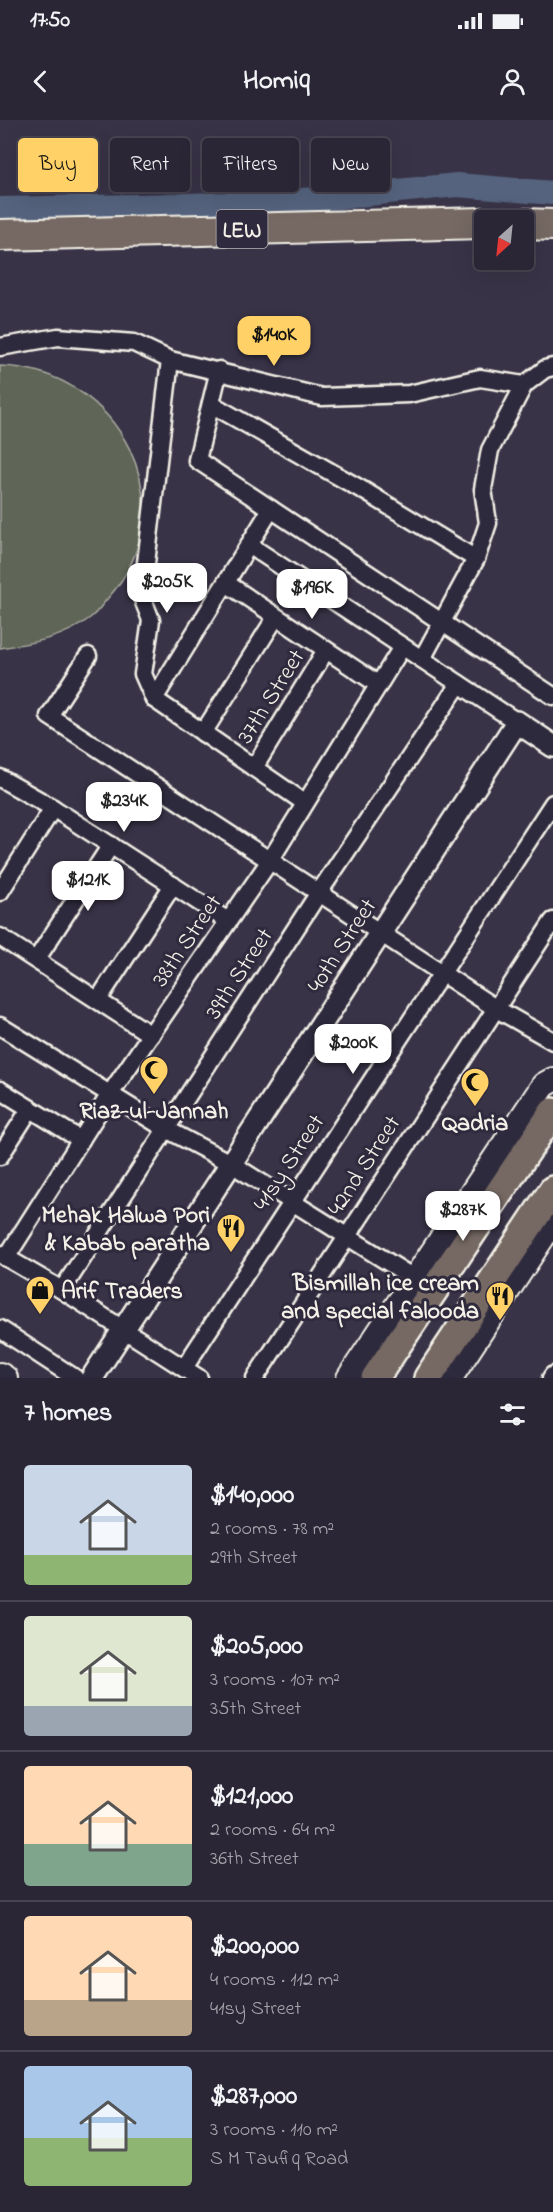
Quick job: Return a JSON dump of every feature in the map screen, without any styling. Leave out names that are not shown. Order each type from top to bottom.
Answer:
[{"type":"highway","name":"LEW","points":[[0,235],[474,223]]},
{"type":"highway","points":[[534,224],[553,225]]},
{"type":"highway","points":[[375,1378],[424,1284],[553,1112]]},
{"type":"highway","points":[[429,1378],[553,1190]]},
{"type":"main road","points":[[349,1378],[424,1284],[544,1085],[553,1080]]},
{"type":"main road","points":[[450,1378],[553,1221]]},
{"type":"main road","points":[[0,1375],[4,1378]]},
{"type":"street","points":[[0,347],[58,337],[134,343],[170,360],[219,370],[322,397],[409,394],[480,378],[524,385]]},
{"type":"street","points":[[170,360],[142,597],[151,620],[143,674],[154,699],[305,803]]},
{"type":"street","points":[[422,660],[476,559],[488,523],[483,489],[490,450],[524,385],[545,369],[553,367]]},
{"type":"street","points":[[219,370],[197,460],[442,625],[553,696]]},
{"type":"street","points":[[211,404],[366,492],[476,559]]},
{"type":"street","points":[[154,699],[271,509]]},
{"type":"street","points":[[249,545],[553,746]]},
{"type":"street","points":[[226,583],[379,685]]},
{"type":"street","points":[[203,733],[276,617]]},
{"type":"street","name":"38th Street","points":[[3,1256],[110,1094],[271,859],[402,647]]},
{"type":"street","name":"37th Street","points":[[254,768],[326,650]]},
{"type":"street","points":[[88,656],[49,716],[320,891],[495,1008],[553,1041]]},
{"type":"street","name":"39th Street","points":[[62,1290],[320,891],[459,684]]},
{"type":"street","name":"40th Street","points":[[92,1378],[517,722]]},
{"type":"street","points":[[0,778],[111,845],[228,921]]},
{"type":"street","name":"41sy Street","points":[[184,1368],[553,803]]},
{"type":"street","points":[[0,892],[52,808]]},
{"type":"street","points":[[36,960],[111,845]]},
{"type":"street","points":[[98,1000],[173,885]]},
{"type":"street","name":"42nd Street","points":[[255,1378],[553,921]]},
{"type":"street","points":[[0,936],[151,1035]]},
{"type":"street","points":[[0,1026],[166,1129],[230,1163],[424,1284]]},
{"type":"street","points":[[0,1090],[81,1140]]},
{"type":"street","points":[[0,1156],[30,1109]]},
{"type":"street","points":[[3,1256],[62,1290],[199,1378]]},
{"type":"street","points":[[0,1329],[75,1378]]},
{"type":"green space","points":[[0,366],[42,373],[79,391],[108,416],[129,449],[141,485],[142,523],[132,562],[93,616],[58,635],[35,642],[0,648]]},
{"type":"waterway","points":[[0,209],[227,204],[318,199],[457,185],[553,193]]},
{"type":"place","name":"Riaz-ul-Jannah","points":[[154,1096]]},
{"type":"place","name":"Qadria","points":[[475,1108]]},
{"type":"place","name":"Mehak Halwa Pori & Kabab paratha","points":[[231,1254]]},
{"type":"place","name":"Arif Traders","points":[[40,1316]]},
{"type":"place","name":"Bismillah ice cream and special falooda","points":[[500,1322]]}]
